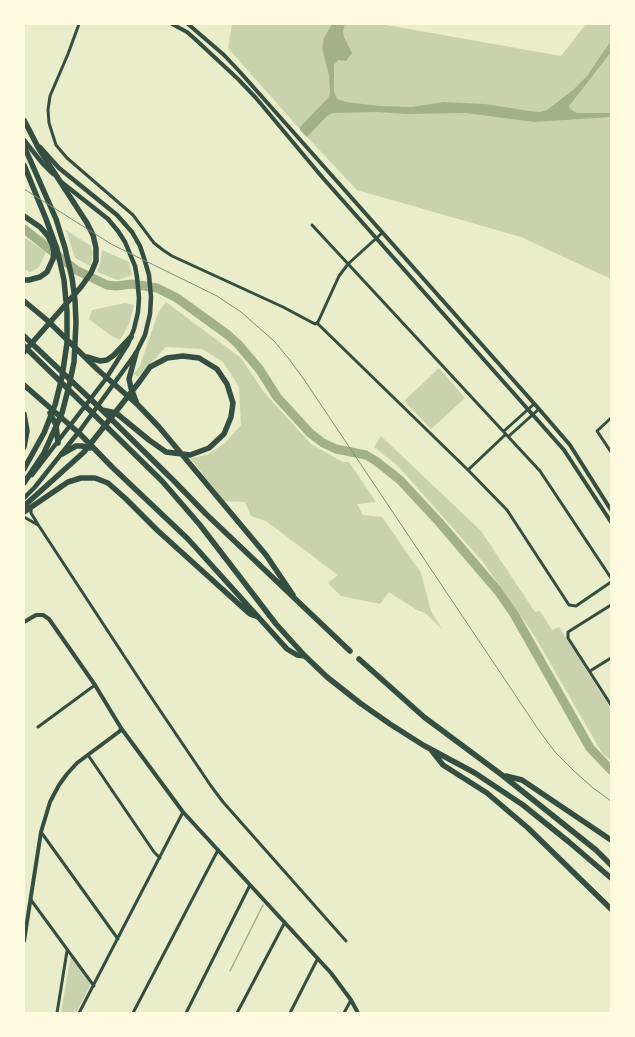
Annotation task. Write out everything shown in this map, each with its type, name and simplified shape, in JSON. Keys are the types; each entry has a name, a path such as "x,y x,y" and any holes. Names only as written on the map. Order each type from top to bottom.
{"highway":[{"path":"24,120 39,149 87,223 93,235 96,248 96,261 91,273 81,288 24,352"},
{"path":"24,147 56,219 65,248 72,278 76,323 74,362 62,413 44,453 24,484"},
{"path":"24,166 57,249 64,280 67,312 67,343 62,377 55,405 44,433 24,469"},
{"path":"24,216 40,227 48,236 54,252 47,272 40,278 24,280"},
{"path":"24,301 48,321 113,386 138,405 159,427 266,555 300,604"},
{"path":"24,336 102,410 206,514 350,651"},
{"path":"83,356 100,361 106,360 114,355 131,337"},
{"path":"24,346 162,481 200,525 273,620 305,656 328,677 360,703 390,724 475,773 523,805 570,842 611,878"},
{"path":"136,353 130,379 131,388 138,405"},
{"path":"24,506 84,452 140,381 150,367 167,358 183,356 199,358 217,369 227,384 233,403 231,418 224,434 209,448 190,454 166,452 149,440 116,412 102,410"},
{"path":"24,384 80,431 96,451 188,539 287,649 296,655 305,656"},
{"path":"45,403 56,425 58,443"},
{"path":"24,414 27,431 24,447"},
{"path":"62,454 76,446 88,447 96,451"},
{"path":"24,512 68,482 81,478 95,478 108,483 125,497 157,530 250,614 260,618"},
{"path":"359,659 424,717 502,775 596,850 611,865"},
{"path":"431,749 442,765 486,793 528,828 611,909"},
{"path":"502,775 522,780 611,840"}],"main road":[{"path":"24,120 38,144 59,168 117,215 132,232 140,246 149,274 151,297 150,314 145,334 136,353 80,431 35,487 24,498"},
{"path":"24,140 58,178 108,219 118,231 125,242 134,266 137,277 139,298 138,312 131,337 124,351 106,379 58,443 24,484"}],"street":[{"path":"79,24 50,96 48,110 49,123 56,145 67,158 133,215 154,243 163,250 172,256 283,307 313,323 318,322"},
{"path":"172,24 187,32 238,79 376,238 564,450 611,522"},
{"path":"188,24 230,61 539,409 570,445 611,510"},
{"path":"24,147 30,148 38,144"},
{"path":"312,225 540,471 611,578"},
{"path":"318,322 339,276 348,264 382,233"},
{"path":"318,322 507,510 569,605 576,606 611,582"},
{"path":"468,470 506,434 534,404"},
{"path":"506,434 539,409"},
{"path":"611,418 597,430 611,452"},
{"path":"35,487 31,498 31,513 150,697 223,802 346,941"},
{"path":"24,517 39,526"},
{"path":"611,605 568,632 568,638 611,704"},
{"path":"24,622 36,615 43,615 49,619 95,685 121,728 183,812 334,976 351,1000 358,1013"},
{"path":"590,671 611,658"},
{"path":"38,727 95,685"},
{"path":"24,941 41,832 50,802 67,774 88,755 120,731 121,728"},
{"path":"88,755 154,852 160,858"},
{"path":"80,1013 183,812"},
{"path":"41,832 118,940"},
{"path":"133,1013 218,850"},
{"path":"186,1013 250,885"},
{"path":"31,900 66,951 94,986"},
{"path":"237,1013 285,922"},
{"path":"57,1013 66,951"},
{"path":"290,1013 318,958"},
{"path":"344,1013 351,1000"}],"shaded area":[{"path":"232,24 381,24 561,56 586,24 611,24 611,279 521,237 357,190 305,135 228,48"},
{"path":"332,24 345,24 343,31 344,37 352,53 346,61 338,60 334,65 334,91 337,99 346,102 380,106 412,107 443,102 485,104 540,112 547,110 573,90 587,76 611,41 611,52 569,106 570,109 577,113 611,113 611,117 534,122 466,113 334,113 326,117 307,137 300,130 300,127 328,98 330,94 329,75 322,48 324,38"},
{"path":"66,230 91,246 93,254 90,266 75,258"},
{"path":"24,237 46,252 39,267 30,272 24,269"},
{"path":"102,250 129,262 132,275 118,280 97,272"},
{"path":"166,302 241,358 263,391 311,444 343,462 349,462 376,502 357,504 363,515 382,517 421,573 431,611 442,629 425,613 417,610 389,592 380,604 341,596 328,583 338,575 266,521 251,516 245,502 224,501 190,458 207,455 225,443 241,425 239,387 223,362 202,349 166,347 138,377 134,374 140,366 158,313"},
{"path":"125,303 134,305 129,324 120,340 110,335 89,319 92,310"},
{"path":"439,368 465,398 431,429 404,401"},
{"path":"381,436 481,531 535,612 540,611 552,630 559,627 611,709 611,761 602,753 534,635 483,562 398,466 374,447"},
{"path":"71,954 91,984 76,1013 61,1013"}],"waterway":[{"path":"24,229 76,270 107,285 116,286 132,284 157,288 177,298 238,344 260,370 277,397 310,433 323,443 336,449 366,455 400,480 439,522 498,591 514,614 590,748 611,770"},
{"path":"230,971 263,905"}],"tram line":[{"path":"24,189 111,244 217,296 241,312 274,341 303,378 538,729 555,752 573,770 593,788 611,801"}]}
